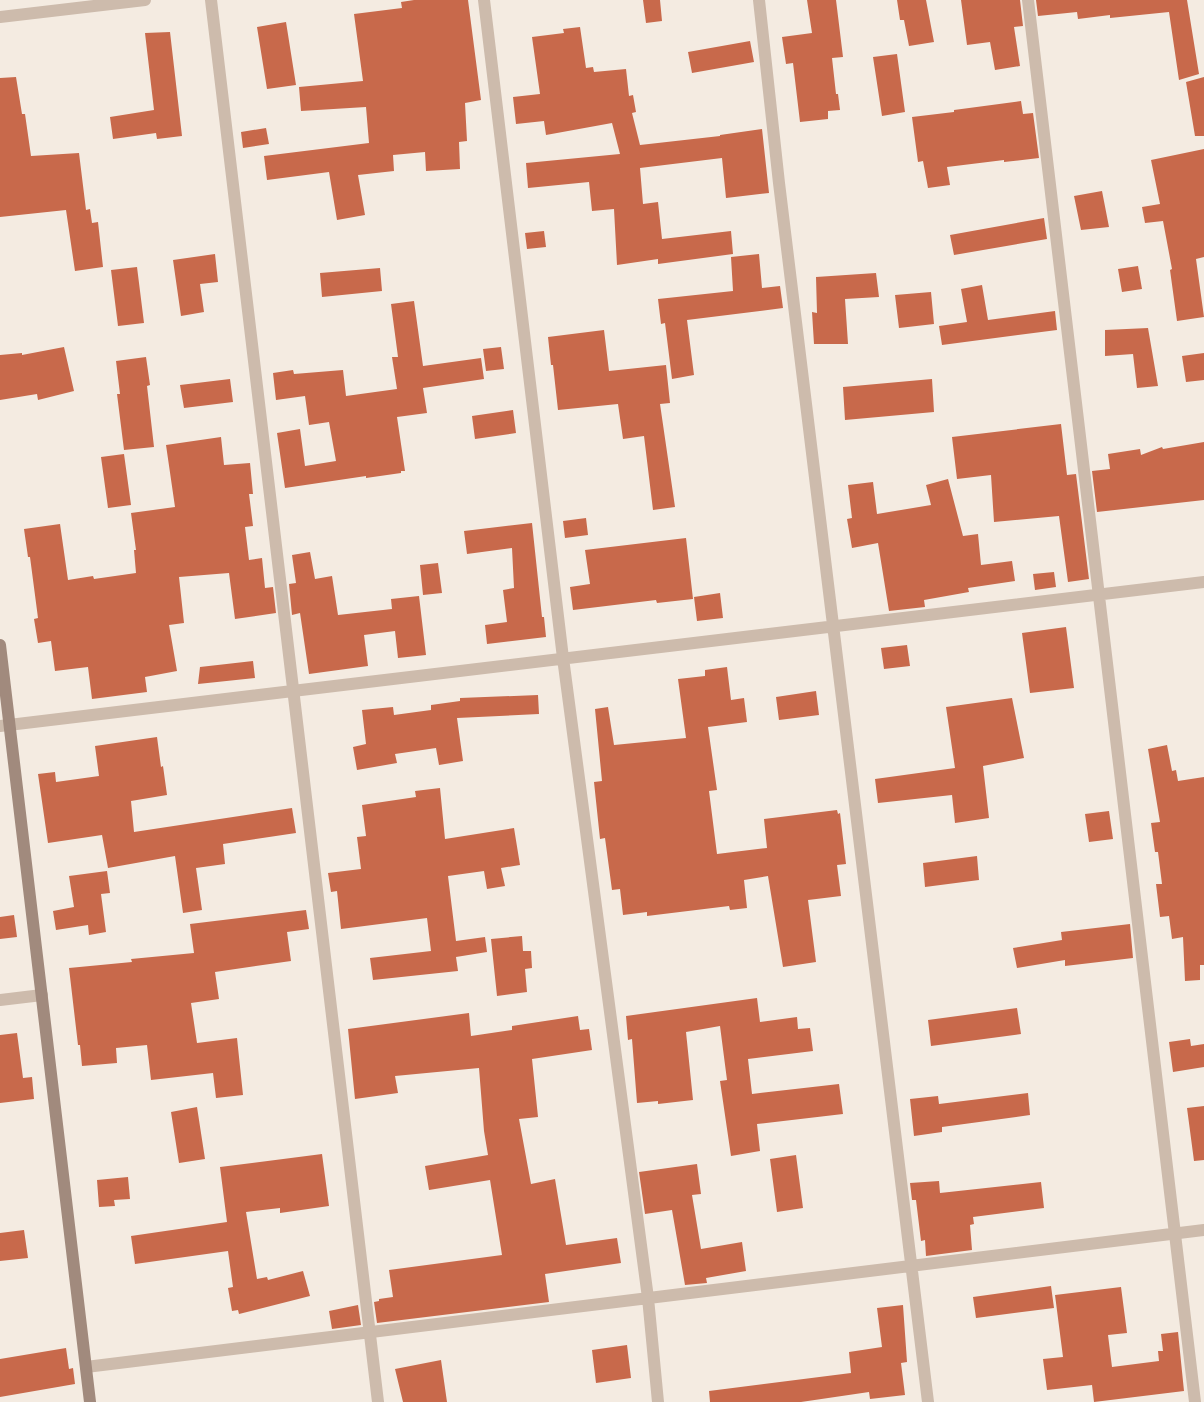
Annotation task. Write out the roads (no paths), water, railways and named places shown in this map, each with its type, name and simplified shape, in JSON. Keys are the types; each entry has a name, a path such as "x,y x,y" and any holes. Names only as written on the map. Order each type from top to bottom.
{"street":[{"path":"0,17 144,0"},
{"path":"211,0 378,1402"},
{"path":"484,0 563,658 648,1298 658,1402"},
{"path":"759,0 779,183 928,1402"},
{"path":"1028,0 1195,1402"},
{"path":"5,725 1204,582"},
{"path":"0,645 5,725 42,995 90,1402"},
{"path":"0,1000 42,995"},
{"path":"86,1367 1204,1230"}]}
